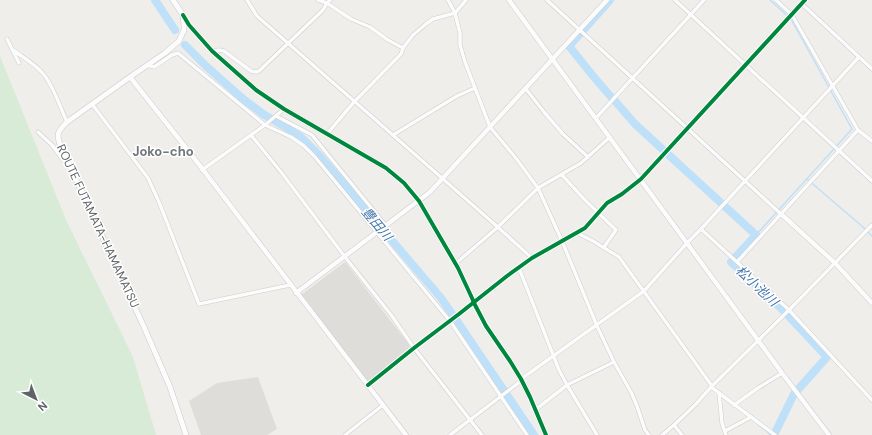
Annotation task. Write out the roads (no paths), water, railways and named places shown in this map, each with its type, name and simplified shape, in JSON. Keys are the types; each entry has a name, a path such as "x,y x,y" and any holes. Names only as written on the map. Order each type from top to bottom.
{"main road":[{"path":"173,0 182,15"},
{"name":"ROUTE FUTAMATA-HAMAMATSU","path":"182,15 184,30 179,41 165,53 67,122 59,129 57,138 144,327 170,387 186,435"}],"street":[{"path":"247,0 257,16 532,258"},
{"path":"318,0 328,1 351,19 370,27 388,40 403,48"},
{"path":"448,0 455,13 460,33 460,45 465,62 490,127 538,188 562,241 597,326 614,362 631,392 645,430 649,435"},
{"path":"327,134 354,102 401,54 403,48 413,35 433,19 455,13 466,0"},
{"path":"509,0 829,435"},
{"path":"547,0 835,263 872,303"},
{"path":"296,293 430,192 607,0"},
{"path":"675,0 872,181"},
{"path":"596,118 704,0"},
{"path":"776,0 792,15 858,130 872,141"},
{"path":"368,385 532,258 585,228 606,203 622,194 641,179 805,0"},
{"path":"212,51 224,51 251,71 256,72 323,10 328,1"},
{"path":"802,4 872,69"},
{"path":"182,15 212,51 256,90 284,109 386,168 404,183 419,201 456,264 486,326 510,361 530,397 546,435"},
{"path":"7,39 19,63"},
{"path":"13,50 32,63 44,75 52,88 67,122"},
{"path":"147,65 154,67 178,53 266,124 291,137 304,146 315,157 450,321 527,435"},
{"path":"450,435 553,355 597,326 644,291 859,57"},
{"path":"130,77 406,435"},
{"path":"393,135 457,96 474,88"},
{"path":"526,89 563,134 588,157"},
{"path":"92,104 148,178 199,304 290,285"},
{"path":"202,170 266,124 284,109"},
{"path":"275,116 312,135 385,226"},
{"path":"737,262 838,150 858,130"},
{"path":"38,132 52,145 62,159 69,164"},
{"path":"251,135 286,178 344,257 392,316 414,348 482,435"},
{"path":"456,264 498,227 538,188 581,163 610,137"},
{"path":"562,175 584,200 616,230 604,247"},
{"path":"662,435 696,404 712,386 870,227"},
{"path":"702,229 788,310 872,400"},
{"path":"576,233 604,247 619,257 712,386 734,405 774,434"},
{"path":"519,268 553,355 567,385 597,435"},
{"path":"535,410 567,385 614,362"},
{"path":"734,405 782,373"},
{"path":"720,393 722,423 725,434 751,417"},
{"path":"345,435 383,404"},
{"path":"674,425 682,435"}],"waterway":[{"name":"豊田川","path":"155,0 175,30"},
{"name":"松小池川","path":"610,0 569,46 612,98"},
{"path":"756,235 852,129 791,19 770,0"},
{"name":"豊田川","path":"185,45 242,98 263,114 301,137 319,155 441,298 534,435"},
{"name":"松小池川","path":"615,101 635,124 756,235 731,262 781,308 827,357 794,394 774,435"},
{"path":"807,179 872,236"},
{"path":"759,425 771,435"}],"district":[{"name":"Joko-cho","path":"163,151"}]}
